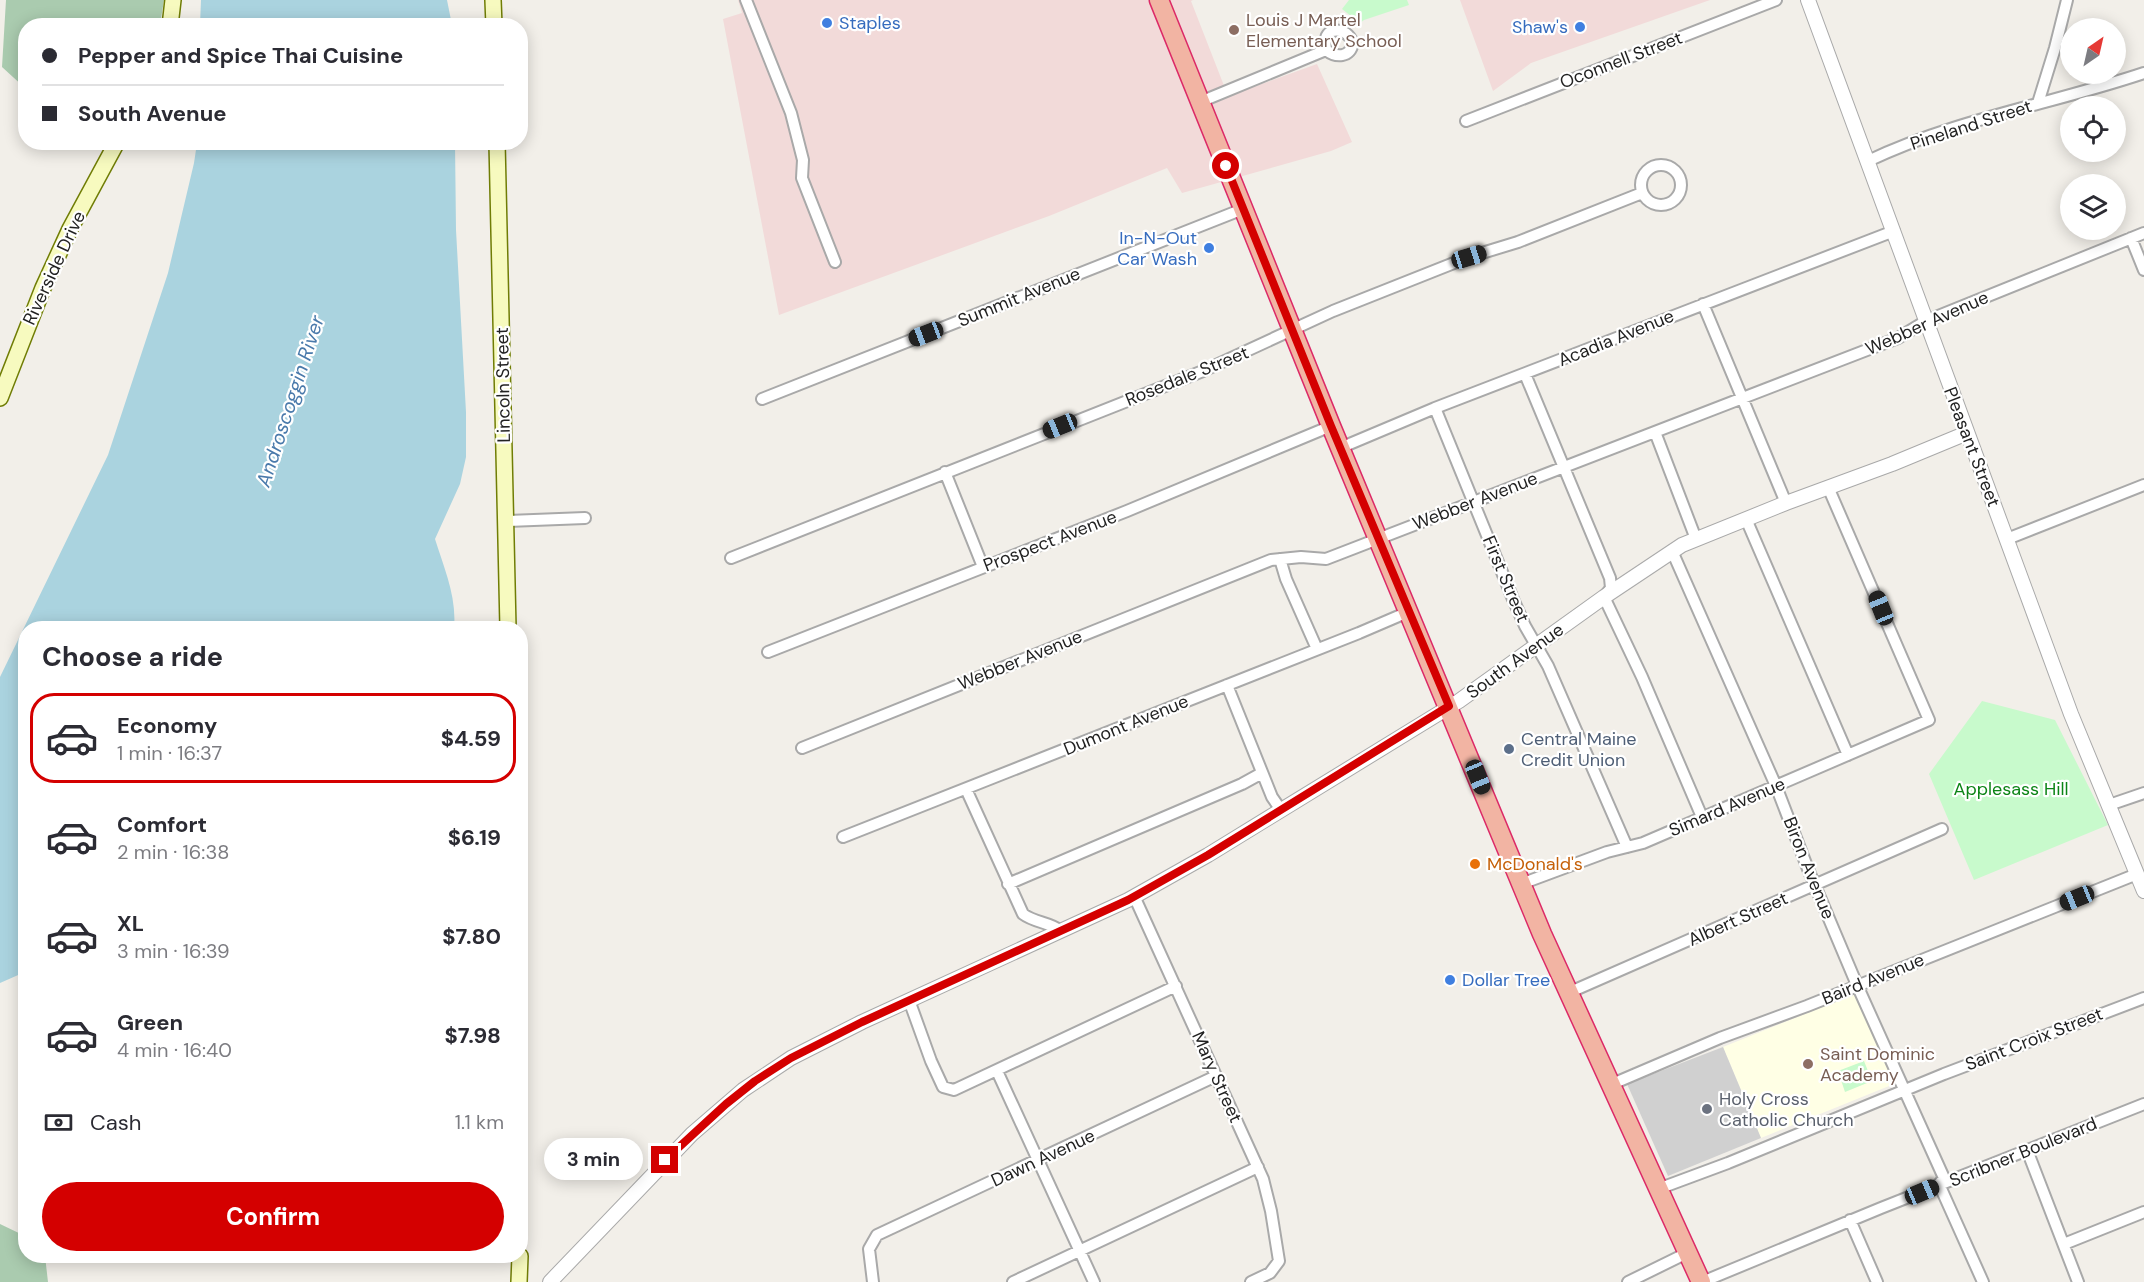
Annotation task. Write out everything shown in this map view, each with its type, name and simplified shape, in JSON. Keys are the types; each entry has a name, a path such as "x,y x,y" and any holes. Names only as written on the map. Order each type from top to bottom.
{"highway":[{"path":"1159,0 1331,426 1521,884 1568,993 1702,1282"}],"main road":[{"path":"171,18 173,0"},
{"path":"493,0 494,18"},
{"name":"Riverside Drive","path":"0,398 43,288 70,229 113,150"},
{"name":"Lincoln Street","path":"496,150 508,621"},
{"path":"519,1282 520,1263"}],"street":[{"path":"746,0 791,113 803,160 802,178 835,262"},
{"name":"Oconnell Street","path":"1466,121 1776,0"},
{"name":"Pleasant Street","path":"1808,0 2071,714 2144,891"},
{"path":"2038,103 2067,0"},
{"path":"1200,102 1326,50"},
{"name":"Pineland Street","path":"1868,161 1948,130 2144,73"},
{"name":"Rosedale Street","path":"730,558 1203,370 1334,311 1469,257 1518,242 1642,193"},
{"name":"Summit Avenue","path":"762,399 1243,209"},
{"name":"Acadia Avenue","path":"1340,447 1435,408 1894,231"},
{"name":"Webber Avenue","path":"802,748 1271,560 1301,557 1326,559 1473,503 1898,338 1926,321 2144,233"},
{"path":"2130,238 2144,270"},
{"path":"1703,304 1786,503"},
{"path":"1525,374 1610,578 1611,588 1604,597 1642,677 1702,817"},
{"name":"First Street","path":"1435,408 1525,626 1548,666 1627,846"},
{"name":"Prospect Avenue","path":"768,652 1127,511 1331,426"},
{"path":"1655,432 1696,538"},
{"name":"South Avenue","path":"550,1282 665,1160 742,1090 812,1047 1134,896 1281,810 1449,706 1604,597 1672,551 1696,538 1892,464 1967,433"},
{"path":"945,472 983,567"},
{"path":"2007,539 2144,485"},
{"name":"Simard Avenue","path":"1521,884 1627,846 1642,843 1929,720 1828,487"},
{"path":"506,521 585,518"},
{"path":"1746,519 1848,755"},
{"name":"Biron Avenue","path":"1672,551 1776,786 1857,985 1944,1178 1939,1184"},
{"path":"1280,559 1286,579 1317,649"},
{"name":"Dumont Avenue","path":"843,837 1408,612"},
{"path":"1227,685 1262,773 1281,810"},
{"path":"1008,884 1242,784 1262,773"},
{"path":"966,789 1023,914 1031,919 1054,925 1061,931"},
{"path":"2109,805 2144,793"},
{"name":"Albert Street","path":"1568,993 1942,829"},
{"name":"Baird Avenue","path":"1610,1085 1720,1038 2137,874"},
{"name":"Mary Street","path":"1134,896 1258,1167 1271,1211 1279,1250 1278,1264 1270,1273 1251,1282"},
{"path":"909,1000 936,1073 946,1089 954,1090 1176,986"},
{"name":"Saint Croix Street","path":"1658,1189 1728,1163 1904,1090 2144,998"},
{"path":"997,1071 1094,1282"},
{"name":"Dawn Avenue","path":"873,1282 869,1257 872,1242 878,1235 1216,1076"},
{"name":"Scribner Boulevard","path":"1702,1282 1939,1184 2144,1104"},
{"path":"2027,1150 2078,1282"},
{"path":"1013,1282 1258,1167"},
{"path":"1939,1184 1983,1282"},
{"path":"2064,1244 2144,1212"},
{"path":"1850,1220 1878,1282"},
{"path":"1628,1282 1687,1252"}],"shaded area":[{"path":"6,0 164,0 161,18 18,18 18,82 2,67"},
{"path":"738,0 1193,0 1191,1 1228,96 1317,64 1352,142 1331,151 1182,193 1167,168 1049,216 779,315 723,19 742,13"},
{"path":"1460,0 1710,0 1531,63 1493,91"},
{"name":"Saint Dominic Academy","path":"1857,993 1894,1084 1761,1138 1723,1047"},
{"path":"1723,1047 1761,1138 1668,1176 1627,1084"},
{"path":"0,1224 18,1233 18,1263 46,1263 48,1282 0,1282"}],"green space":[{"path":"1349,0 1407,0 1409,5 1360,23 1342,9"},
{"name":"Applesass Hill","path":"1982,701 2055,720 2108,825 1974,880 1929,774"},
{"path":"1864,1061 1872,1081 1845,1092 1838,1071"}],"water":[{"path":"201,0 447,0 451,18 200,18"},
{"name":"Androscoggin River","path":"196,150 455,150 456,230 466,412 466,457 460,484 435,539 452,594 454,621 27,621 108,455 168,273"},
{"path":"18,640 18,975 0,983 0,677"}],"place":[{"name":"Staples","path":"827,23"},
{"name":"Shaw's","path":"1580,27"},
{"name":"Louis J Martel Elementary School","path":"1234,30"},
{"name":"In-N-Out Car Wash","path":"1209,248"},
{"name":"Central Maine Credit Union","path":"1509,749"},
{"name":"McDonald's","path":"1475,864"},
{"name":"Dollar Tree","path":"1450,980"},
{"name":"Saint Dominic Academy","path":"1808,1064"},
{"name":"Holy Cross Catholic Church","path":"1707,1109"}],"route":[{"path":"665,1160 726,1104 755,1081 791,1058 862,1022 1128,900 1208,855 1449,706 1331,426 1226,166"}]}
